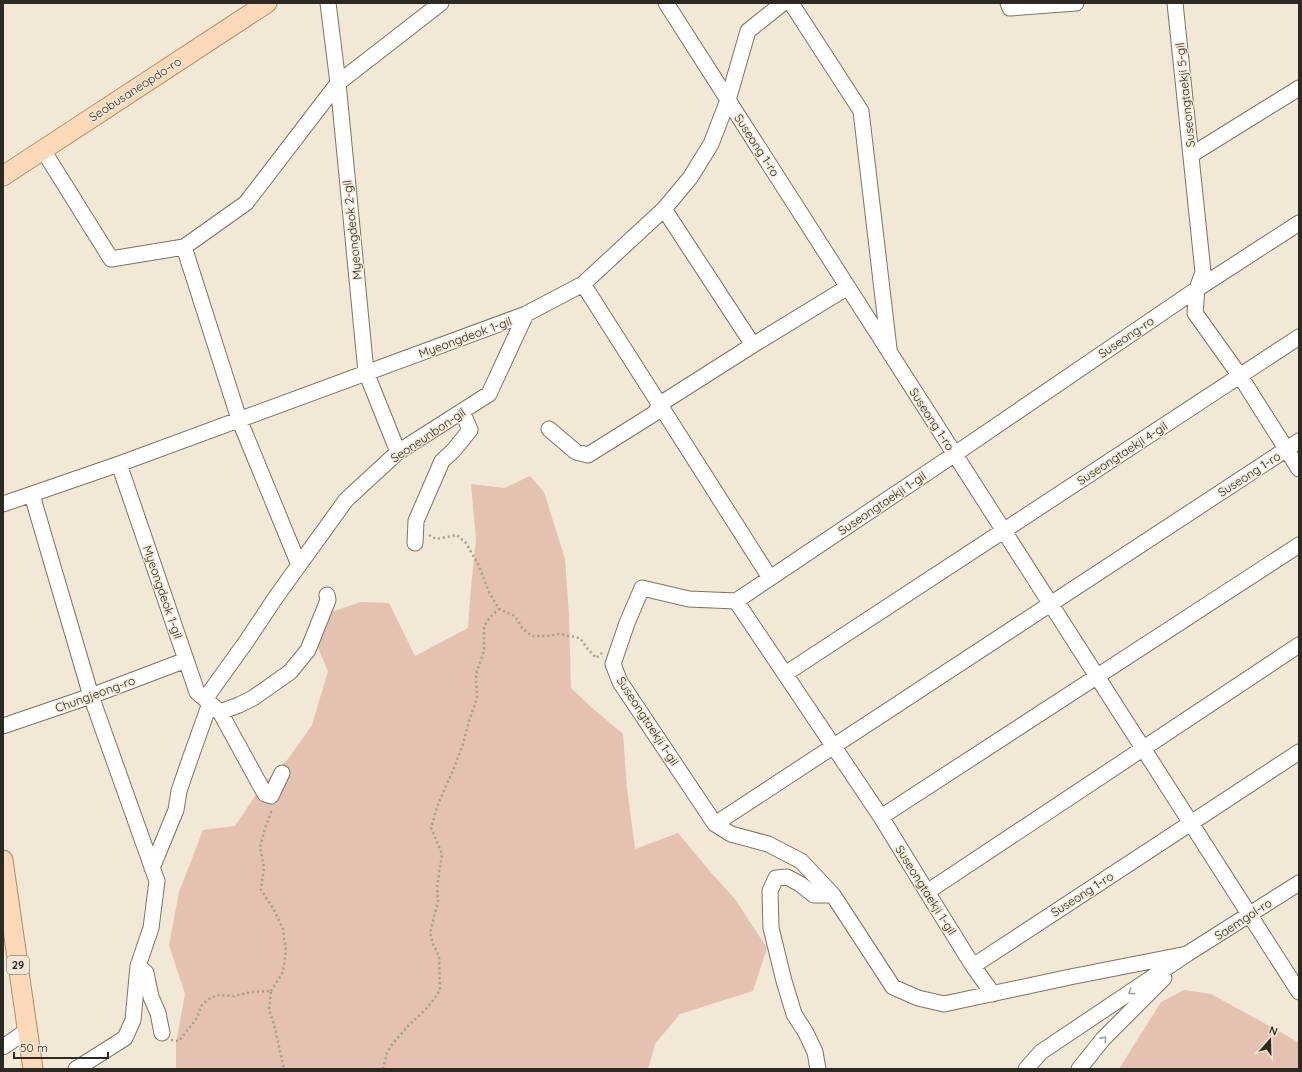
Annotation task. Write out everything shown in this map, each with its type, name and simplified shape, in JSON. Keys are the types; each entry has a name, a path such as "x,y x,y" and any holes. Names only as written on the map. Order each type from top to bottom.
{"main road":[{"name":"Seobusaneopdo-ro","path":"3,176 267,3"},
{"name":"29","path":"3,860 8,927 28,1030 33,1069"}],"street":[{"name":"Myeongdeok 2-gil","path":"328,3 338,83 366,372 398,452"},
{"path":"43,150 111,259 184,247 246,203 338,83 441,3"},
{"name":"Suseong 1-ro","path":"666,3 1299,992"},
{"name":"Myeongdeok 1-gil","path":"3,504 119,464 526,314 584,284 664,209 690,178 711,144 728,100 748,31 783,3"},
{"path":"791,3 861,111 890,353"},
{"path":"1008,3 1010,8 1076,3"},
{"name":"Suseongtaekji 5-gil","path":"1175,3 1191,156 1299,88"},
{"path":"1191,156 1203,272 1197,289 1195,313 1240,376 1299,469"},
{"path":"664,209 753,345"},
{"name":"Suseong-ro","path":"955,454 1197,289 1299,223"},
{"path":"184,247 239,419 299,566"},
{"path":"584,284 770,578"},
{"path":"549,429 576,452 588,455 655,413 660,404 848,287"},
{"name":"Seoneunbon-gil","path":"152,868 176,810 179,791 212,705 246,642 346,500 398,452 489,394 526,314"},
{"name":"Suseongtaekji 4-gil","path":"1004,531 1299,337"},
{"path":"415,543 416,521 442,461 470,430 462,411"},
{"path":"1286,450 1299,441"},
{"name":"Suseong 1-ro","path":"834,747 1286,450"},
{"name":"Suseongtaekji 1-gil","path":"955,454 736,601 689,599 642,588 626,623 613,664 620,682 715,824 731,834 768,844 801,861 833,894 894,987 918,998 944,1004 1187,954"},
{"name":"Myeongdeok 1-gil","path":"119,464 197,692 212,705"},
{"path":"32,494 91,696 157,881 151,928 138,966 133,1020 125,1038 76,1069"},
{"path":"786,674 1004,531"},
{"path":"881,817 1299,545"},
{"path":"282,774 271,796 265,794 212,705 253,698 290,672 308,650 328,600 326,595"},
{"name":"Suseongtaekji 1-gil","path":"736,601 881,817 926,892 973,966 993,994"},
{"path":"926,892 1299,645"},
{"name":"Chungjeong-ro","path":"3,726 91,696 186,660"},
{"path":"715,824 834,747"},
{"name":"Suseong 1-ro","path":"973,966 1190,822 1299,752"},
{"path":"818,1069 814,1052 806,1033 794,1014 777,956 771,928 770,891 776,878 787,877 800,884 814,895 833,894"},
{"name":"Saemgol-ro","path":"1187,954 1299,883"},
{"path":"1026,1069 1042,1052 1187,954"},
{"path":"1078,1069 1104,1039 1187,954"},
{"path":"138,966 146,973 151,997 158,1013 162,1033"},
{"path":"3,1047 28,1030"}],"path":[{"path":"416,526 436,539 457,535 466,543 479,566 489,592 499,609 515,616 522,628 532,636 559,634 580,638 586,648 596,658 605,651"},
{"path":"383,1069 387,1053 393,1043 426,1009 440,990 439,956 433,944 430,932 438,901 437,888 442,854 432,828 438,804 463,744 477,698 476,674 484,651 484,626 490,617 499,609"},
{"path":"271,796 271,812 260,847 264,867 261,890 273,908 283,929 286,951 283,972 270,991 269,1010 274,1024 284,1069"},
{"path":"162,1033 165,1040 180,1041 197,1018 201,1006 209,998 216,995 234,996 251,992 270,991"}],"shaded area":[{"path":"530,476 544,492 565,559 569,616 571,688 623,734 627,788 635,849 678,833 735,899 767,948 753,991 680,1014 655,1044 648,1069 176,1069 176,1043 185,994 169,945 179,892 203,830 235,826 263,784 288,759 312,725 328,671 315,641 328,613 361,602 389,603 415,656 468,628 476,539 471,484 505,488"},
{"path":"1184,990 1211,994 1299,1043 1299,1069 1119,1069 1161,1002"}]}
